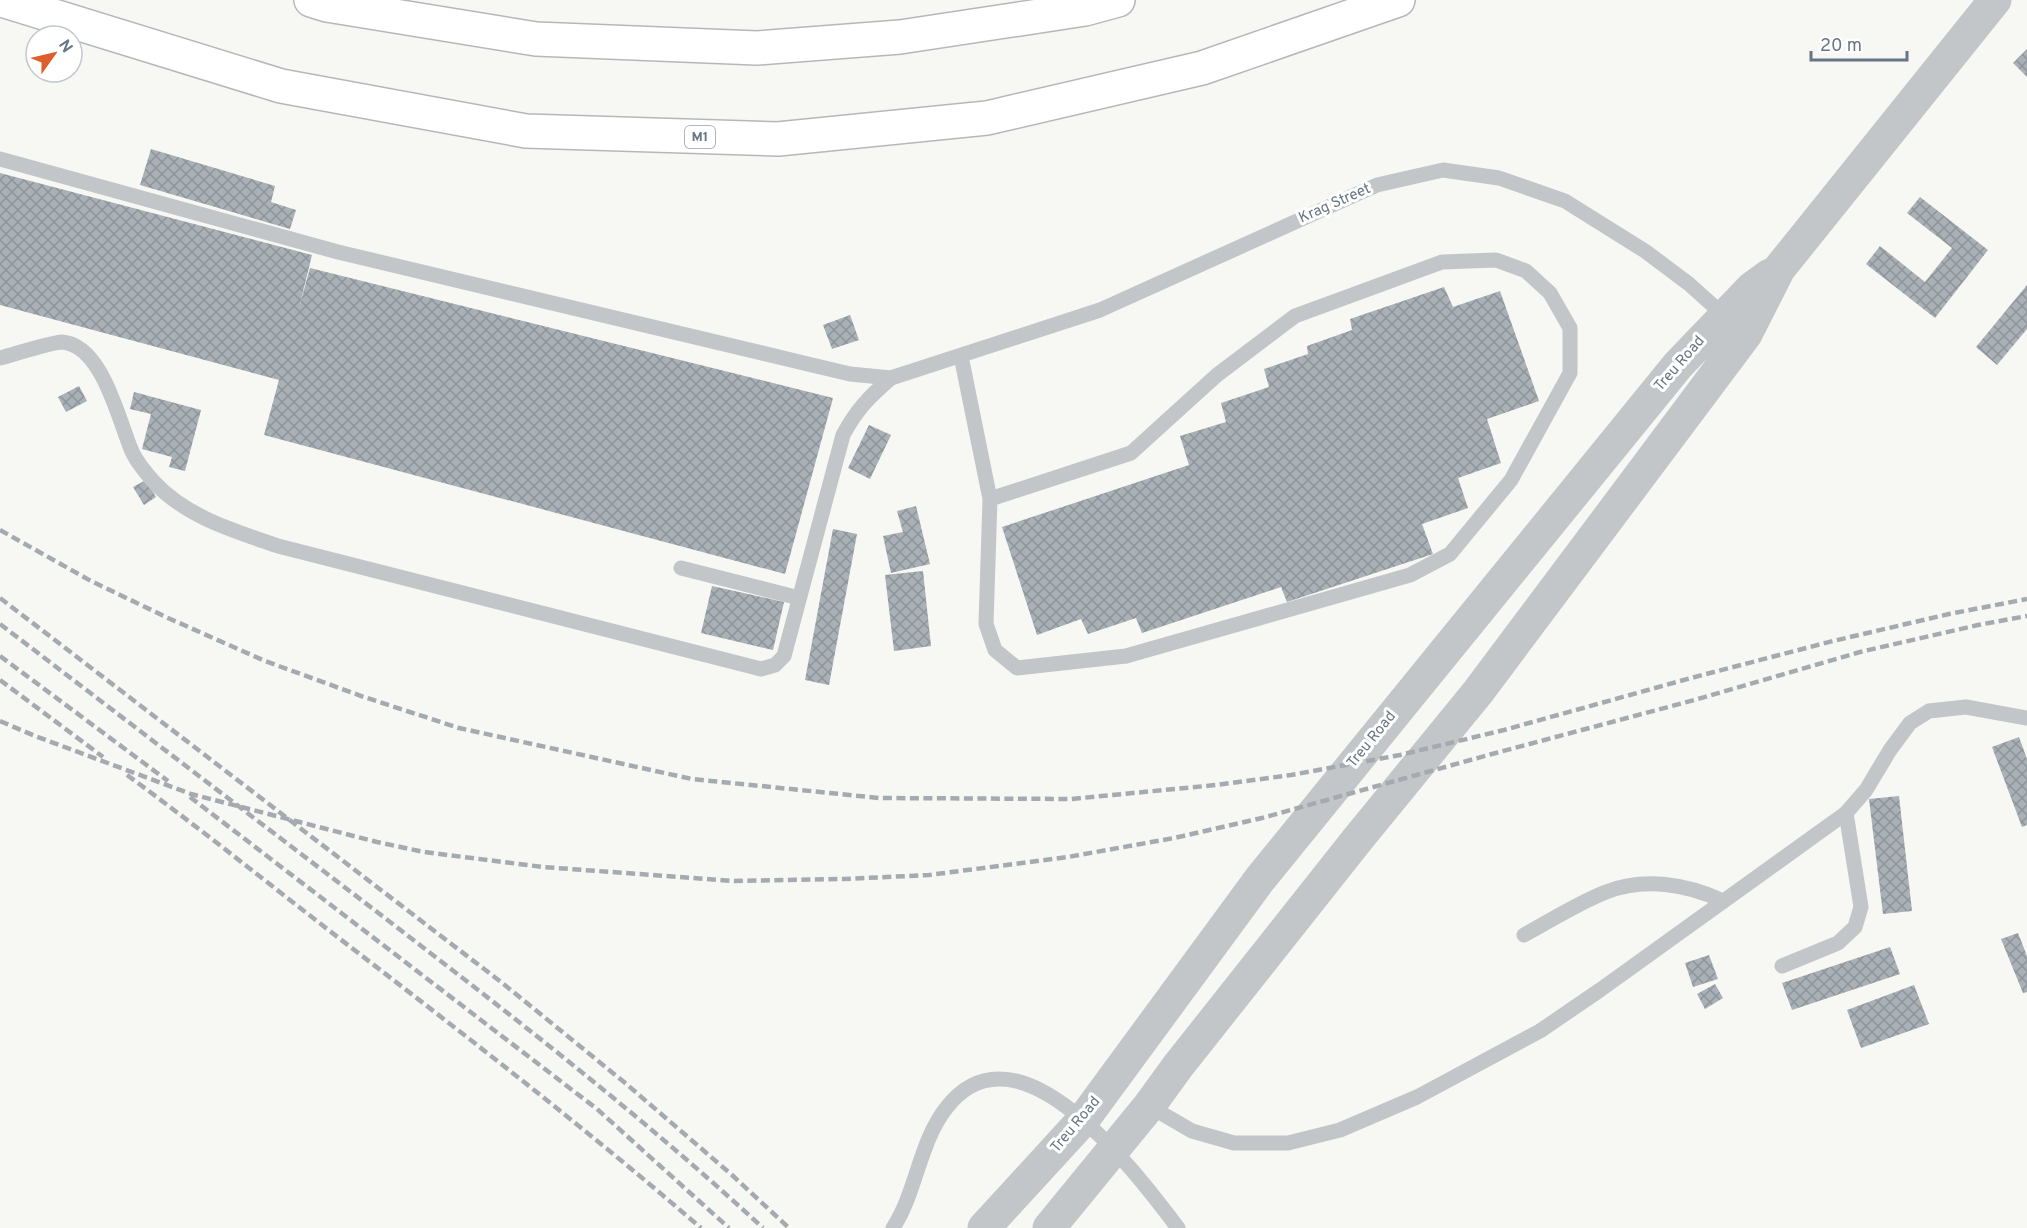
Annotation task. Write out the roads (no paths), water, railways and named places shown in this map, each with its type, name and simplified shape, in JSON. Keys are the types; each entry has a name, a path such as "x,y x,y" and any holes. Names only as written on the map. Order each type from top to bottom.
{"highway":[{"name":"M1","path":"2,0 281,86 514,129 778,140 987,118 1202,68 1398,0"},
{"path":"310,0 327,5 537,39 756,48 900,37 1085,9 1118,0"}],"street":[{"name":"Treu Road","path":"1049,1228 1149,1106 1342,859 1478,692 1735,325 1752,288 1779,269 1995,0"},
{"name":"Treu Road","path":"984,1228 1083,1120 1267,870 1678,365 1735,325"}],"lane":[{"path":"0,159 349,254 850,374 891,378"},
{"name":"Krag Street","path":"891,378 1100,310 1377,185 1443,171 1499,178 1565,201 1645,250 1689,284 1735,325"},
{"path":"961,356 990,499 986,624 995,651 1017,668 1126,656 1410,575 1450,554 1511,480 1570,373 1570,328 1550,292 1526,271 1496,260 1442,262 1295,316 1217,375 1131,453 990,499"},
{"path":"0,358 61,342 76,347 88,356 100,372 132,452 154,483 186,509 236,531 278,546 762,669 775,665 784,656 843,435 855,412 891,378"},
{"path":"681,568 800,598"},
{"path":"1149,1106 1192,1131 1234,1143 1288,1143 1340,1130 1417,1096 1540,1030 1600,990 1846,813 1866,790 1890,750 1910,723 1929,711 1966,707 2027,718"},
{"path":"1782,966 1838,943 1855,927 1861,907 1846,813"},
{"path":"1524,935 1606,892 1636,884 1689,888 1723,901"},
{"path":"893,1228 912,1188 936,1126 946,1108 957,1096 983,1081 1011,1079 1026,1083 1050,1095 1083,1120 1113,1149 1178,1228"}],"railway":[{"path":"0,530 91,581 265,661 459,728 692,779 879,798 1071,799 1216,785 1291,775 1400,755 1504,730 1833,641 1949,614 2027,599"},
{"path":"0,598 501,982 624,1082 732,1175 789,1228"},
{"path":"0,721 191,794 424,852 543,867 734,881 929,875 1068,857 1174,838 1262,818 1698,699 1860,652 2027,616"},
{"path":"0,624 527,1028 671,1146 763,1228"},
{"path":"0,656 168,781"},
{"path":"0,680 103,757"},
{"path":"127,775 488,1054 617,1157 701,1228"},
{"path":"190,797 597,1109 729,1228"}]}
